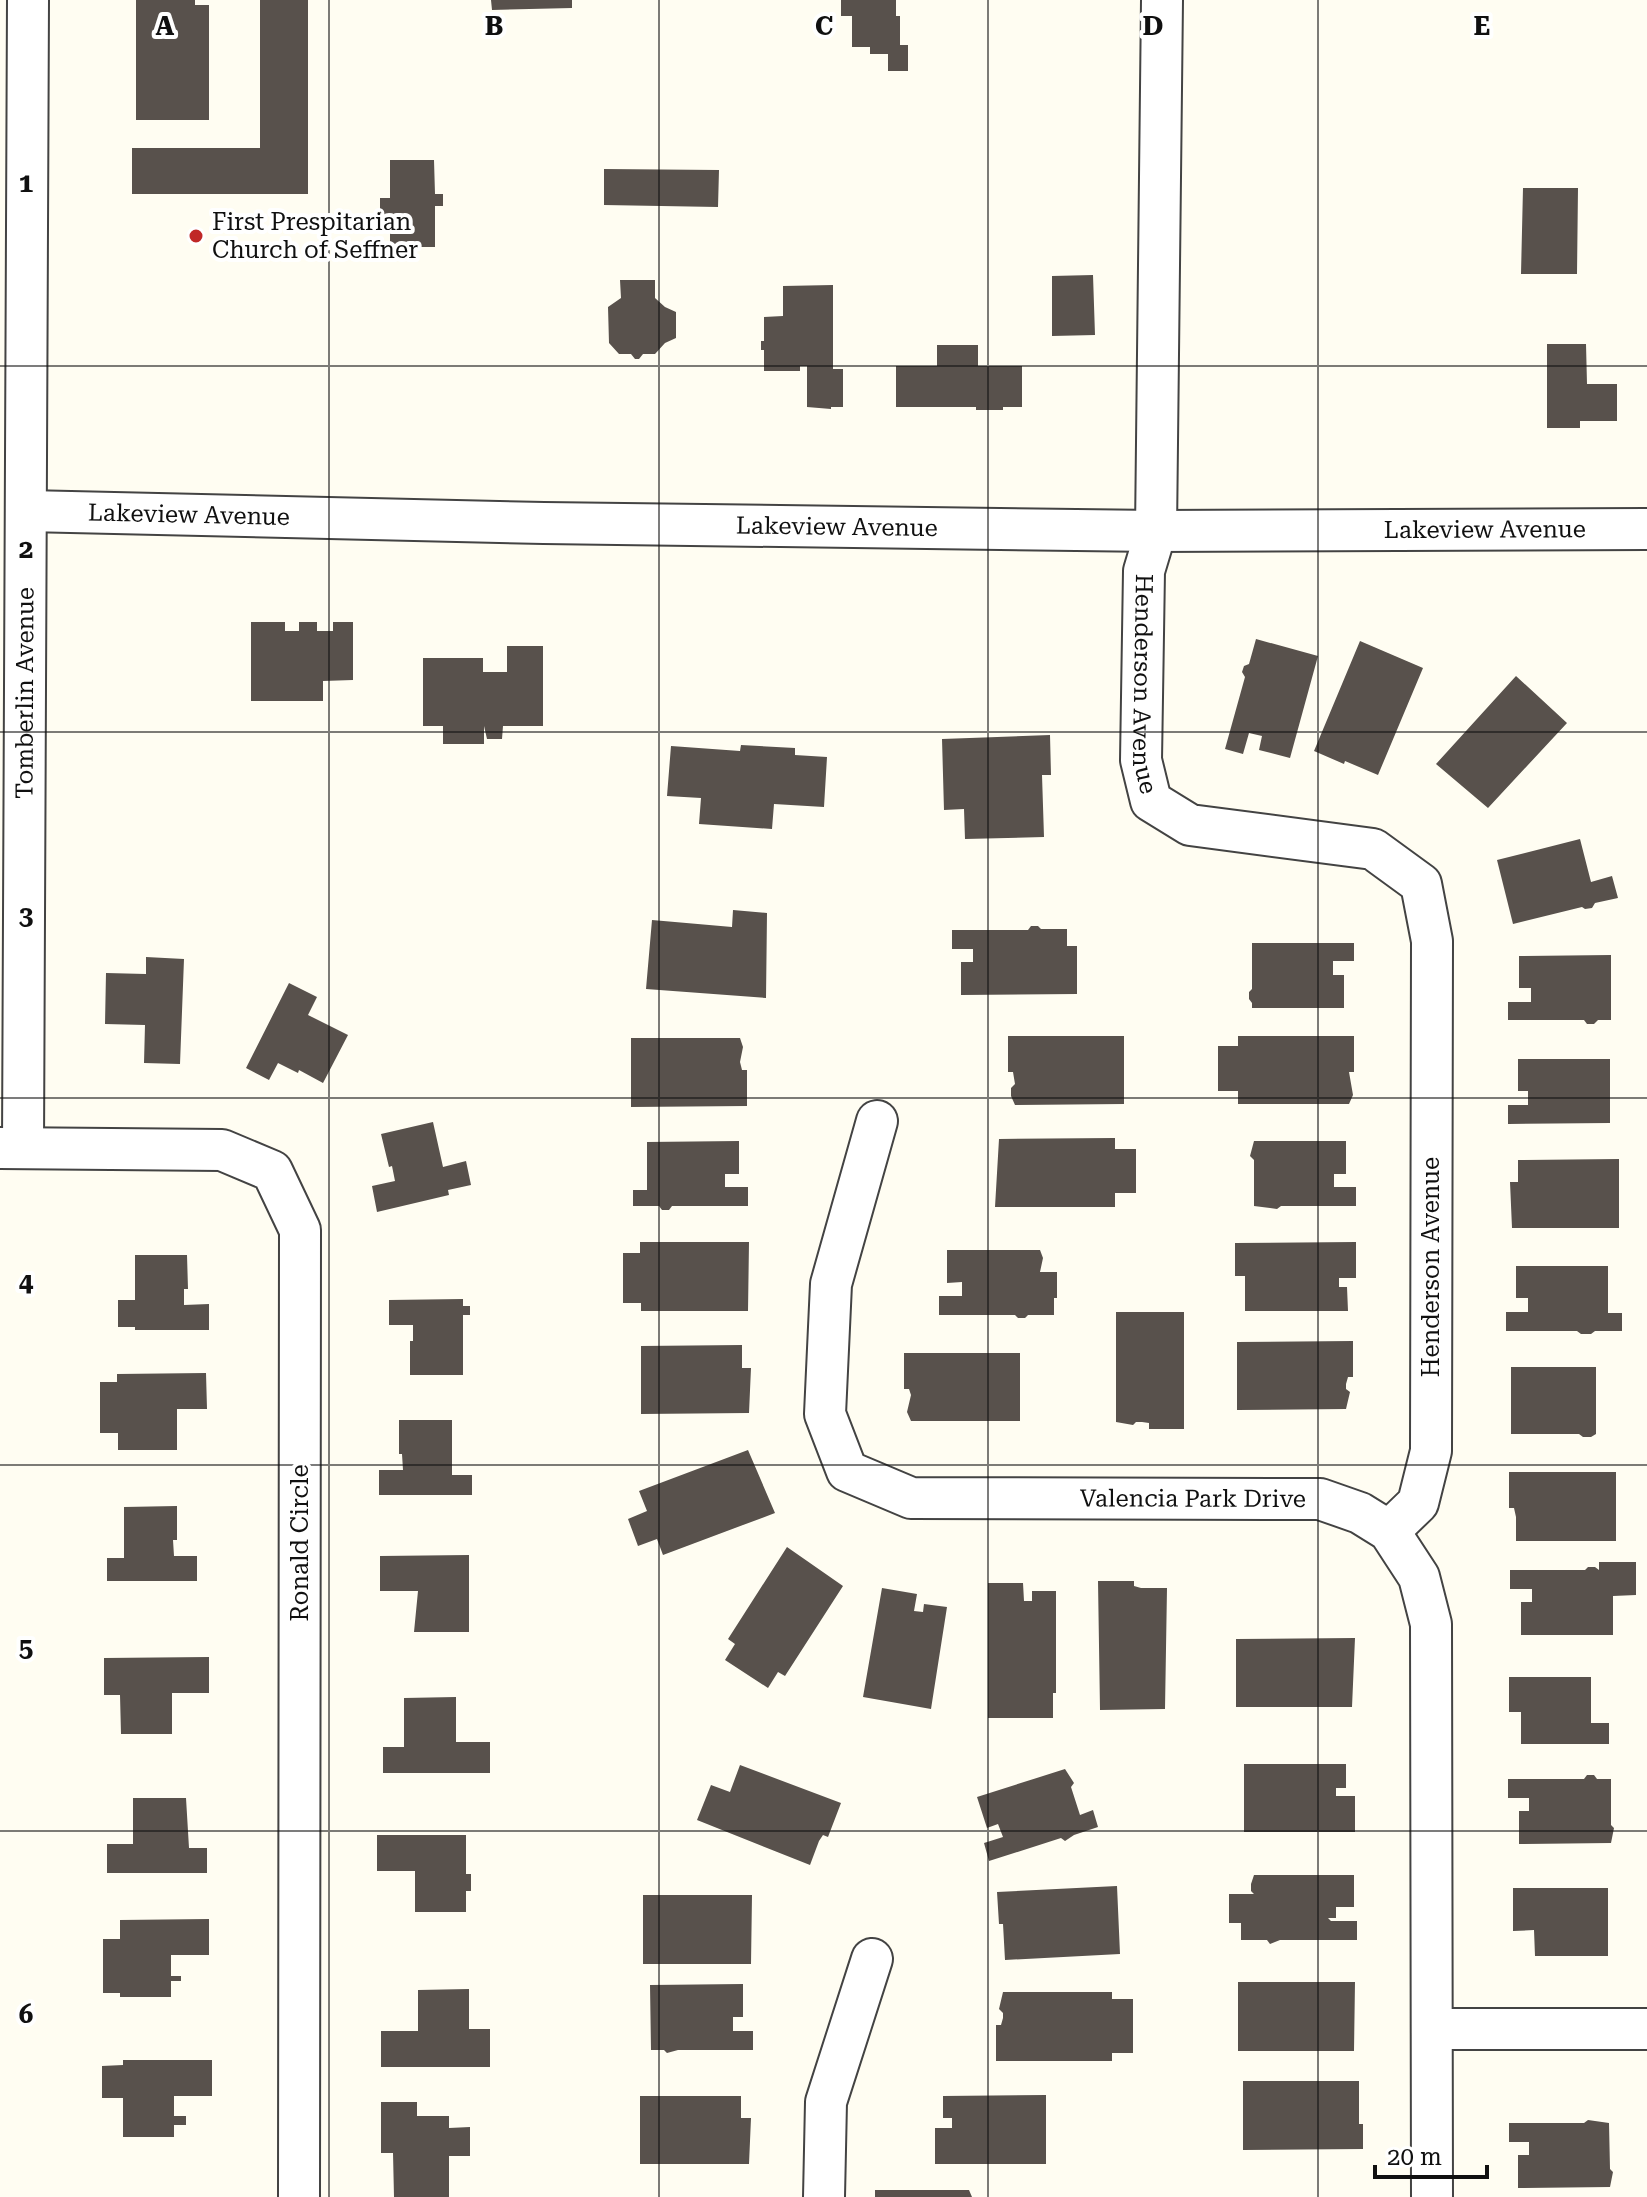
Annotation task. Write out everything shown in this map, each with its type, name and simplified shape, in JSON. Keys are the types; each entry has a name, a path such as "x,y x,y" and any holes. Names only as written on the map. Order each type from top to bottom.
{"street":[{"name":"Tomberlin Avenue","path":"12,1147 27,511 28,0"},
{"name":"Henderson Avenue","path":"1162,0 1156,531 1144,571 1141,760 1151,801 1190,825 1373,849 1421,884 1432,941 1431,1451 1418,1503 1389,1531"},
{"name":"Lakeview Avenue","path":"27,511 544,523 1156,531 1647,529"},
{"name":"Valencia Park Drive","path":"877,1121 831,1284 825,1414 847,1471 911,1498 1320,1499 1360,1513 1389,1531 1419,1577 1431,1624 1432,2197"},
{"name":"Ronald Circle","path":"12,1147 222,1150 272,1171 300,1230 299,2197"},
{"path":"824,2197 826,2102 872,1959"},
{"path":"1432,2029 1647,2029"}],"building":[{"path":"136,0 195,0 195,5 209,5 209,120 136,120"},
{"path":"260,0 308,0 308,194 132,194 132,148 260,148"},
{"path":"491,0 572,0 572,8 492,10"},
{"path":"841,0 896,0 896,16 900,16 900,45 908,45 908,71 888,71 888,54 870,54 870,47 852,47 852,16 841,16"},
{"path":"390,160 434,160 435,194 443,194 443,206 435,206 435,247 390,247 390,218 380,218 380,198 390,198"},
{"path":"604,169 719,170 718,207 604,205"},
{"path":"1523,188 1578,188 1577,274 1521,274"},
{"path":"1093,275 1095,335 1052,336 1052,276"},
{"path":"620,280 655,280 655,298 676,312 676,338 665,343 655,354 643,354 635,359 631,354 619,354 609,343 608,307 621,298"},
{"path":"833,285 833,369 843,369 843,407 807,407 807,366 800,366 800,371 764,371 761,341 764,341 764,317 783,316 783,286"},
{"path":"1547,344 1586,344 1587,384 1617,384 1617,421 1580,421 1580,428 1547,428"},
{"path":"937,345 978,345 978,366 1022,366 1022,407 976,410 976,407 896,407 896,366 937,366"},
{"path":"251,622 285,622 285,631 299,631 299,622 317,622 317,631 333,631 333,622 353,622 353,680 323,681 323,701 251,701"},
{"path":"1256,639 1318,656 1290,758 1259,750 1262,736 1249,733 1243,754 1225,749 1245,677 1242,672 1244,666 1249,664"},
{"path":"1360,641 1423,668 1378,775 1314,751"},
{"path":"507,646 543,646 543,726 503,726 502,739 487,739 484,726 484,744 443,744 443,726 423,726 423,658 483,658 483,672 507,672"},
{"path":"1516,676 1567,723 1488,808 1436,764"},
{"path":"1050,735 1051,775 1042,775 1044,837 965,839 964,809 944,810 942,739"},
{"path":"741,745 795,748 795,755 827,757 824,807 774,804 772,829 699,824 701,798 667,796 671,746 740,751"},
{"path":"1580,839 1591,882 1612,876 1618,898 1595,903 1592,908 1582,907 1513,924 1497,860"},
{"path":"733,910 767,913 766,998 646,989 652,920 732,927"},
{"path":"1031,926 1067,929 1067,946 1077,946 1077,994 961,995 961,962 973,962 973,949 952,949 952,930 1028,930"},
{"path":"1252,943 1354,943 1354,961 1333,961 1333,975 1344,975 1344,1008 1252,1008 1249,992 1252,989"},
{"path":"1611,955 1611,1020 1587,1024 1584,1020 1508,1020 1508,1002 1531,1002 1531,988 1519,988 1519,956"},
{"path":"146,957 184,959 180,1064 144,1063 145,1025 105,1024 106,973 146,974"},
{"path":"289,983 317,997 308,1015 348,1035 323,1083 278,1063 269,1080 246,1068"},
{"path":"1008,1036 1124,1036 1124,1104 1015,1105 1011,1096 1011,1088 1015,1084 1013,1072 1008,1072"},
{"path":"1238,1036 1354,1036 1354,1072 1349,1072 1353,1095 1349,1104 1238,1104 1238,1091 1218,1091 1218,1046 1238,1046"},
{"path":"631,1038 740,1038 743,1047 740,1062 742,1070 747,1070 747,1106 631,1107"},
{"path":"1518,1059 1610,1059 1610,1123 1508,1124 1508,1105 1528,1105 1528,1091 1518,1091"},
{"path":"433,1122 443,1167 466,1161 471,1185 448,1190 449,1195 377,1212 372,1186 395,1181 381,1134"},
{"path":"1115,1138 1115,1149 1136,1149 1136,1193 1115,1193 1115,1207 995,1207 999,1139"},
{"path":"739,1141 739,1174 725,1174 725,1187 748,1187 748,1206 672,1206 669,1210 662,1210 659,1206 633,1206 633,1190 647,1190 647,1142"},
{"path":"1254,1141 1346,1141 1346,1174 1334,1174 1334,1187 1356,1187 1356,1206 1281,1206 1277,1209 1254,1206 1254,1160 1250,1156"},
{"path":"1619,1159 1619,1228 1512,1228 1510,1182 1518,1182 1518,1160"},
{"path":"640,1242 749,1242 748,1311 641,1311 641,1303 623,1303 623,1253 640,1253"},
{"path":"1356,1242 1356,1278 1339,1278 1339,1287 1347,1287 1348,1311 1245,1311 1245,1276 1235,1276 1235,1243"},
{"path":"947,1250 1040,1250 1043,1258 1040,1272 1057,1272 1054,1315 1018,1318 1015,1315 939,1315 939,1296 962,1296 962,1282 947,1283"},
{"path":"135,1255 187,1255 188,1289 184,1289 184,1305 209,1304 209,1330 135,1330 135,1327 118,1327 118,1300 135,1300"},
{"path":"1516,1266 1608,1266 1608,1313 1622,1313 1622,1331 1581,1334 1577,1331 1506,1331 1506,1312 1528,1312 1528,1298 1516,1298"},
{"path":"463,1299 463,1306 470,1306 470,1315 463,1315 463,1375 410,1375 413,1325 389,1325 389,1300"},
{"path":"1116,1312 1184,1312 1184,1429 1149,1429 1149,1423 1136,1422 1133,1425 1116,1422"},
{"path":"1353,1341 1353,1377 1348,1377 1346,1384 1350,1392 1346,1409 1237,1410 1237,1342"},
{"path":"742,1345 742,1368 751,1368 749,1413 641,1414 641,1346"},
{"path":"904,1353 1020,1353 1020,1421 911,1421 907,1412 911,1395 909,1389 904,1389"},
{"path":"1511,1367 1596,1367 1596,1434 1583,1437 1579,1434 1511,1434"},
{"path":"206,1373 207,1409 177,1409 177,1450 118,1450 118,1433 100,1433 100,1382 117,1382 117,1374"},
{"path":"399,1420 452,1420 452,1475 472,1475 472,1495 379,1495 379,1470 403,1470 402,1454 399,1454"},
{"path":"748,1450 775,1513 663,1555 657,1539 638,1546 628,1519 647,1511 639,1491"},
{"path":"1509,1472 1616,1472 1616,1541 1516,1541 1516,1517 1514,1508 1509,1508"},
{"path":"177,1506 174,1556 197,1556 197,1581 107,1581 107,1558 124,1558 124,1507"},
{"path":"787,1547 843,1586 785,1676 778,1672 768,1688 725,1660 735,1644 728,1639"},
{"path":"469,1555 469,1632 414,1632 418,1591 380,1591 380,1556"},
{"path":"1599,1562 1636,1562 1636,1595 1613,1596 1613,1635 1521,1635 1521,1602 1532,1602 1532,1589 1510,1589 1510,1570 1585,1570 1595,1567 1599,1570"},
{"path":"1098,1581 1134,1581 1134,1586 1141,1588 1167,1588 1165,1709 1100,1710"},
{"path":"988,1583 1023,1583 1024,1601 1032,1601 1032,1591 1056,1591 1056,1693 1053,1693 1053,1718 988,1718"},
{"path":"882,1588 917,1594 914,1611 923,1612 924,1604 947,1607 931,1709 863,1697"},
{"path":"1355,1638 1352,1707 1236,1707 1236,1639"},
{"path":"209,1657 209,1693 172,1693 172,1734 121,1734 120,1695 104,1695 104,1658"},
{"path":"1509,1677 1591,1677 1591,1723 1609,1723 1609,1744 1521,1744 1521,1712 1509,1712"},
{"path":"456,1697 456,1742 490,1742 490,1773 383,1773 383,1747 404,1747 404,1698"},
{"path":"1244,1764 1346,1764 1346,1788 1336,1788 1336,1796 1355,1796 1355,1832 1244,1832"},
{"path":"740,1765 841,1803 828,1837 823,1835 819,1841 810,1865 697,1820 711,1785 730,1792"},
{"path":"1065,1769 1074,1783 1071,1787 1080,1815 1093,1810 1098,1827 1065,1841 1061,1838 989,1861 984,1843 1003,1837 998,1824 987,1828 977,1797"},
{"path":"1587,1775 1611,1779 1611,1825 1614,1828 1611,1843 1519,1844 1519,1811 1529,1811 1529,1798 1508,1798 1508,1779 1584,1779"},
{"path":"133,1798 186,1798 189,1848 207,1848 207,1873 107,1873 107,1844 133,1844"},
{"path":"377,1835 466,1835 466,1874 471,1874 471,1891 466,1891 466,1912 415,1912 415,1871 377,1871"},
{"path":"1254,1875 1354,1875 1354,1907 1336,1907 1336,1918 1328,1918 1331,1921 1357,1921 1357,1940 1280,1940 1270,1944 1267,1940 1241,1940 1241,1923 1229,1923 1229,1894 1254,1894 1251,1884"},
{"path":"1117,1886 1120,1954 1005,1960 997,1892"},
{"path":"1513,1888 1608,1888 1608,1956 1535,1956 1534,1930 1513,1931"},
{"path":"643,1895 752,1895 751,1964 643,1964"},
{"path":"209,1919 209,1955 171,1955 171,1976 181,1976 181,1981 171,1981 171,1997 120,1997 120,1993 103,1993 103,1939 120,1939 120,1920"},
{"path":"1238,1982 1355,1982 1354,2051 1238,2051"},
{"path":"743,1984 743,2017 733,2017 733,2031 753,2031 753,2050 678,2050 667,2053 651,2050 650,1985"},
{"path":"469,1989 469,2029 490,2029 490,2067 381,2067 381,2031 418,2031 418,1990"},
{"path":"1003,1992 1112,1992 1112,1999 1133,1999 1133,2053 1112,2053 1112,2061 996,2061 996,2025 1001,2025 1003,2018 999,2009"},
{"path":"123,2060 212,2060 212,2096 174,2096 174,2116 186,2116 186,2125 174,2125 174,2137 123,2137 123,2098 102,2098 102,2066 123,2065"},
{"path":"1243,2081 1359,2081 1359,2124 1363,2124 1363,2149 1243,2150"},
{"path":"1046,2095 1046,2164 935,2164 935,2128 952,2128 952,2118 943,2118 943,2096"},
{"path":"640,2096 741,2096 741,2118 751,2118 749,2164 640,2164"},
{"path":"381,2102 417,2102 417,2116 449,2116 449,2128 470,2127 470,2156 449,2156 449,2197 394,2197 393,2153 381,2153"},
{"path":"1588,2120 1609,2123 1610,2169 1613,2172 1610,2187 1518,2188 1518,2155 1529,2155 1529,2142 1509,2142 1509,2123 1584,2123"},
{"path":"875,2190 969,2190 972,2197 875,2197"}],"place":[{"name":"First Prespitarian Church of Seffner","path":"196,236"}]}
